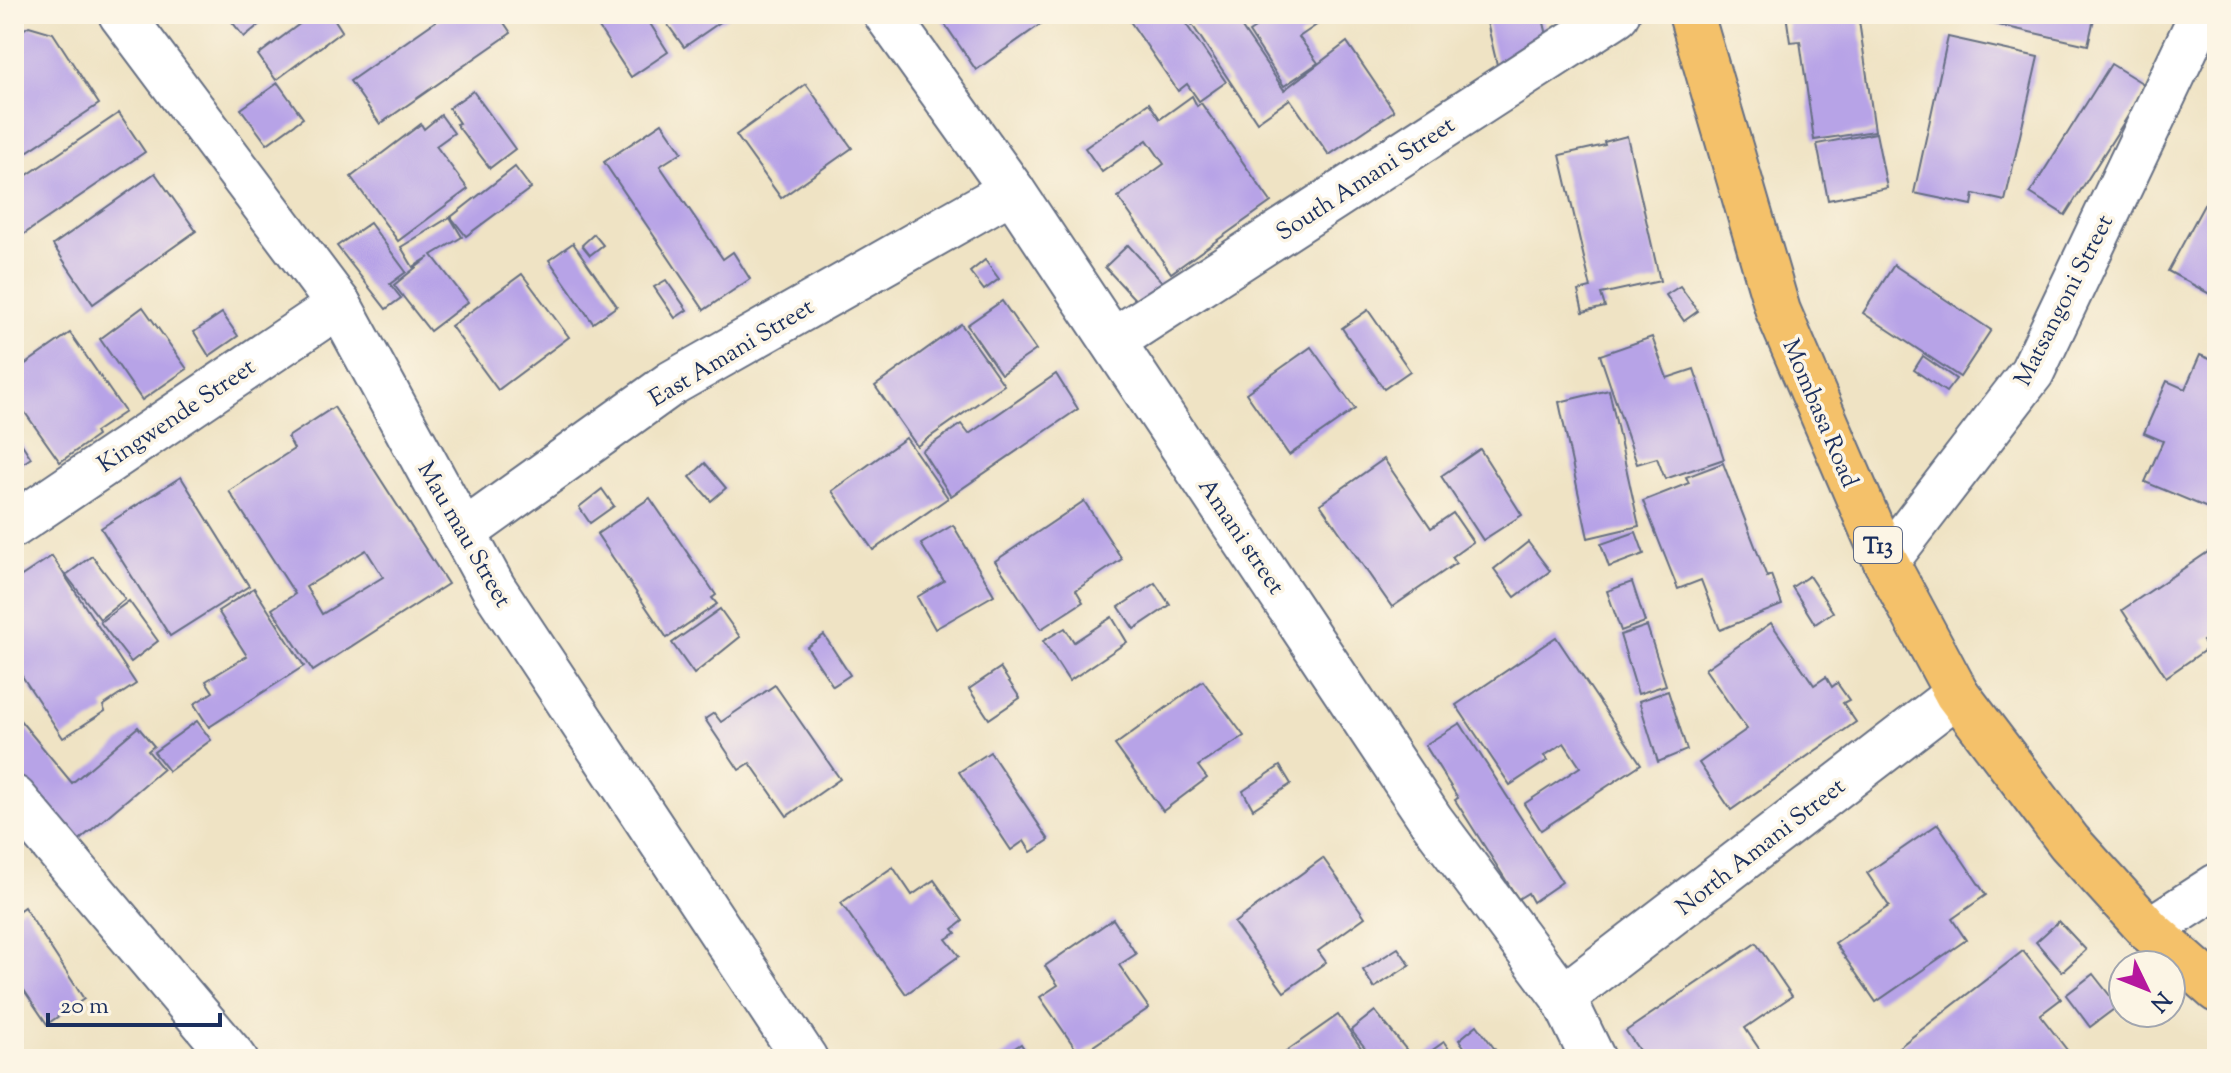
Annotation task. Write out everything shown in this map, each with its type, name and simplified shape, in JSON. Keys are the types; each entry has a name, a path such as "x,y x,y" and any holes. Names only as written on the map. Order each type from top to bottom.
{"highway":[{"name":"Mombasa Road","path":"1691,14 1778,311 1886,562 1957,694 2069,842 2149,930 2217,990"}],"street":[{"name":"Mau mau Street","path":"121,14 339,305 494,589 805,1059"},
{"name":"Amani street","path":"886,14 1012,190 1431,820 1563,997 1593,1059"},
{"name":"South Amani Street","path":"1113,341 1617,14"},
{"name":"Matsangoni Street","path":"1886,562 2032,372 2202,14"},
{"name":"East Amani Street","path":"463,533 672,383 1012,190"},
{"name":"Kingwende Street","path":"14,525 339,305"},
{"name":"North Amani Street","path":"1563,997 1957,694"},
{"path":"14,798 235,1059"},
{"path":"2149,930 2217,886"}],"building":[{"path":"226,14 272,14 244,37"},
{"path":"313,14 331,14 342,31 276,80 258,55"},
{"path":"446,14 498,14 511,33 380,124 350,81"},
{"path":"590,14 644,14 668,52 631,77"},
{"path":"660,14 732,14 684,47"},
{"path":"938,14 1055,14 976,70"},
{"path":"1125,14 1179,14 1226,82 1199,101 1187,84 1178,91"},
{"path":"1185,14 1250,14 1238,22 1284,90 1347,42 1394,111 1329,155 1290,99 1257,122"},
{"path":"1277,14 1330,16 1299,37 1318,63 1284,86 1249,32"},
{"path":"1485,14 1542,14 1549,44 1498,69"},
{"path":"1786,14 1858,14 1875,131 1814,140 1800,41 1790,42"},
{"path":"1982,14 2095,14 2088,45 1980,21"},
{"path":"29,26 53,33 99,104 19,157 14,149 14,36"},
{"path":"1948,37 2038,57 2005,201 1974,194 1972,205 1914,193"},
{"path":"2111,64 2147,86 2065,215 2030,193"},
{"path":"278,83 303,118 267,144 241,109"},
{"path":"806,84 852,148 781,198 736,135"},
{"path":"473,91 515,149 490,168 456,124 459,123 449,108"},
{"path":"1192,96 1197,106 1201,103 1271,202 1171,273 1118,197 1164,164 1147,140 1102,172 1085,148 1149,103 1160,119"},
{"path":"119,113 145,152 21,236 14,224 14,184"},
{"path":"441,115 454,133 436,146 468,189 398,241 351,177 421,124 424,129"},
{"path":"662,123 682,152 660,166 723,259 733,252 750,279 704,310 604,162"},
{"path":"1876,133 1887,188 1828,200 1817,144"},
{"path":"1627,136 1660,281 1601,294 1605,307 1583,312 1578,291 1591,288 1560,155 1605,145 1604,142"},
{"path":"515,167 531,188 466,236 451,217"},
{"path":"155,173 196,231 93,304 53,245"},
{"path":"2217,181 2217,298 2168,271"},
{"path":"450,217 462,237 432,255 468,302 430,331 394,285 429,257 413,267 401,247"},
{"path":"370,223 406,272 390,284 401,298 386,309 337,246"},
{"path":"594,234 603,245 590,255 582,245"},
{"path":"573,243 617,306 593,323 549,260"},
{"path":"1128,245 1165,285 1142,307 1105,267"},
{"path":"985,260 999,279 984,290 970,272"},
{"path":"1894,265 1991,330 1960,377 1863,313"},
{"path":"522,274 569,337 498,390 451,326"},
{"path":"666,280 687,310 675,318 654,287"},
{"path":"1680,286 1698,311 1684,321 1666,295"},
{"path":"1002,301 1036,350 1001,374 967,325"},
{"path":"143,307 187,369 142,400 100,339"},
{"path":"1368,310 1410,371 1384,389 1342,328"},
{"path":"222,313 238,336 209,356 194,332"},
{"path":"961,324 1004,385 917,446 875,386"},
{"path":"70,333 125,412 95,432 97,436 60,462 14,397 14,372"},
{"path":"1652,337 1667,378 1694,369 1724,459 1665,479 1657,458 1637,464 1600,355"},
{"path":"1311,347 1355,409 1289,455 1246,393"},
{"path":"2200,355 2217,362 2217,512 2145,482 2163,441 2144,433 2167,381 2185,389"},
{"path":"1923,356 1956,379 1946,392 1914,370"},
{"path":"1056,374 1078,409 951,496 922,451 961,424 969,434"},
{"path":"1609,390 1639,526 1588,538 1559,402"},
{"path":"334,407 448,584 313,671 272,609 295,594 229,491 294,449 288,437","holes":["366,550 383,577 322,614 306,587"]},
{"path":"14,432 31,458 14,469"},
{"path":"906,438 948,498 873,550 832,491"},
{"path":"1480,449 1522,515 1483,540 1441,476"},
{"path":"1384,459 1431,528 1453,513 1473,542 1452,557 1456,563 1392,607 1320,504"},
{"path":"705,463 726,488 711,501 690,477"},
{"path":"1723,463 1767,577 1771,575 1782,605 1720,630 1701,580 1678,589 1643,501 1689,483 1686,477"},
{"path":"181,477 249,586 170,636 101,528"},
{"path":"602,489 614,506 590,523 579,507"},
{"path":"650,498 716,595 712,598 717,604 667,638 597,534"},
{"path":"1084,501 1122,559 1076,590 1083,602 1041,629 995,561"},
{"path":"953,525 994,595 935,629 917,597 944,581 921,544"},
{"path":"1636,532 1644,554 1609,567 1601,544"},
{"path":"1528,542 1550,571 1515,597 1494,569"},
{"path":"2217,546 2217,632 2203,641 2208,648 2166,677 2122,610"},
{"path":"52,556 136,684 103,706 105,711 63,738 14,664 14,581"},
{"path":"92,556 125,599 100,619 66,575"},
{"path":"1809,576 1833,612 1815,624 1792,587"},
{"path":"1632,582 1645,622 1621,631 1607,591"},
{"path":"1155,583 1170,605 1134,629 1119,607"},
{"path":"254,588 304,666 209,727 194,704 213,692 206,681 247,656 218,611"},
{"path":"129,601 158,641 131,662 100,622"},
{"path":"720,609 740,637 694,674 672,643"},
{"path":"1112,617 1127,642 1069,681 1043,641 1065,628 1074,642"},
{"path":"1771,623 1814,685 1826,677 1832,687 1837,683 1849,700 1843,703 1856,722 1731,810 1699,763 1747,729 1705,669"},
{"path":"1647,626 1666,685 1638,694 1620,635"},
{"path":"824,635 850,675 833,686 807,647"},
{"path":"1556,637 1641,764 1541,830 1524,804 1580,767 1564,743 1544,756 1548,760 1510,785 1456,705"},
{"path":"1000,668 1020,698 989,719 969,689"},
{"path":"1203,681 1244,736 1198,766 1207,778 1163,811 1115,745"},
{"path":"775,685 840,779 787,816 750,763 739,770 705,719 714,713 721,722"},
{"path":"1668,691 1687,750 1658,762 1639,701"},
{"path":"14,713 72,783 138,727 154,746 148,751 163,769 76,843 14,771"},
{"path":"197,721 211,740 169,771 154,752"},
{"path":"1460,723 1562,882 1533,902 1528,893 1518,899 1455,800 1458,798 1425,745"},
{"path":"990,752 1049,840 1031,852 1024,841 1011,850 959,772"},
{"path":"1280,766 1291,784 1253,809 1243,791"},
{"path":"1938,824 1986,895 1952,919 1966,940 1876,1002 1835,943 1889,906 1867,873"},
{"path":"1323,858 1365,917 1318,951 1326,962 1284,992 1234,923"},
{"path":"893,867 912,895 934,880 963,921 953,929 956,933 946,939 959,956 906,994 841,903"},
{"path":"24,907 84,999 47,1024 17,980 14,982 14,914"},
{"path":"1113,919 1136,954 1119,965 1149,1008 1080,1055 1040,997 1058,985 1045,966"},
{"path":"2059,921 2086,950 2062,972 2036,942"},
{"path":"1756,943 1792,996 1745,1028 1766,1059 1645,1059 1626,1031"},
{"path":"1398,948 1410,965 1374,988 1363,970"},
{"path":"2023,951 2061,999 2040,1015 2074,1059 1900,1059 1894,1051"},
{"path":"2093,974 2107,992 2107,1014 2090,1027 2066,995"},
{"path":"1375,1011 1414,1059 1374,1059 1351,1030"},
{"path":"1338,1015 1369,1059 1275,1059"},
{"path":"1477,1025 1502,1059 1473,1059 1459,1040"},
{"path":"14,1029 22,1041 14,1046"},
{"path":"1444,1042 1456,1059 1420,1059"},
{"path":"1021,1044 1031,1059 998,1059"}]}
